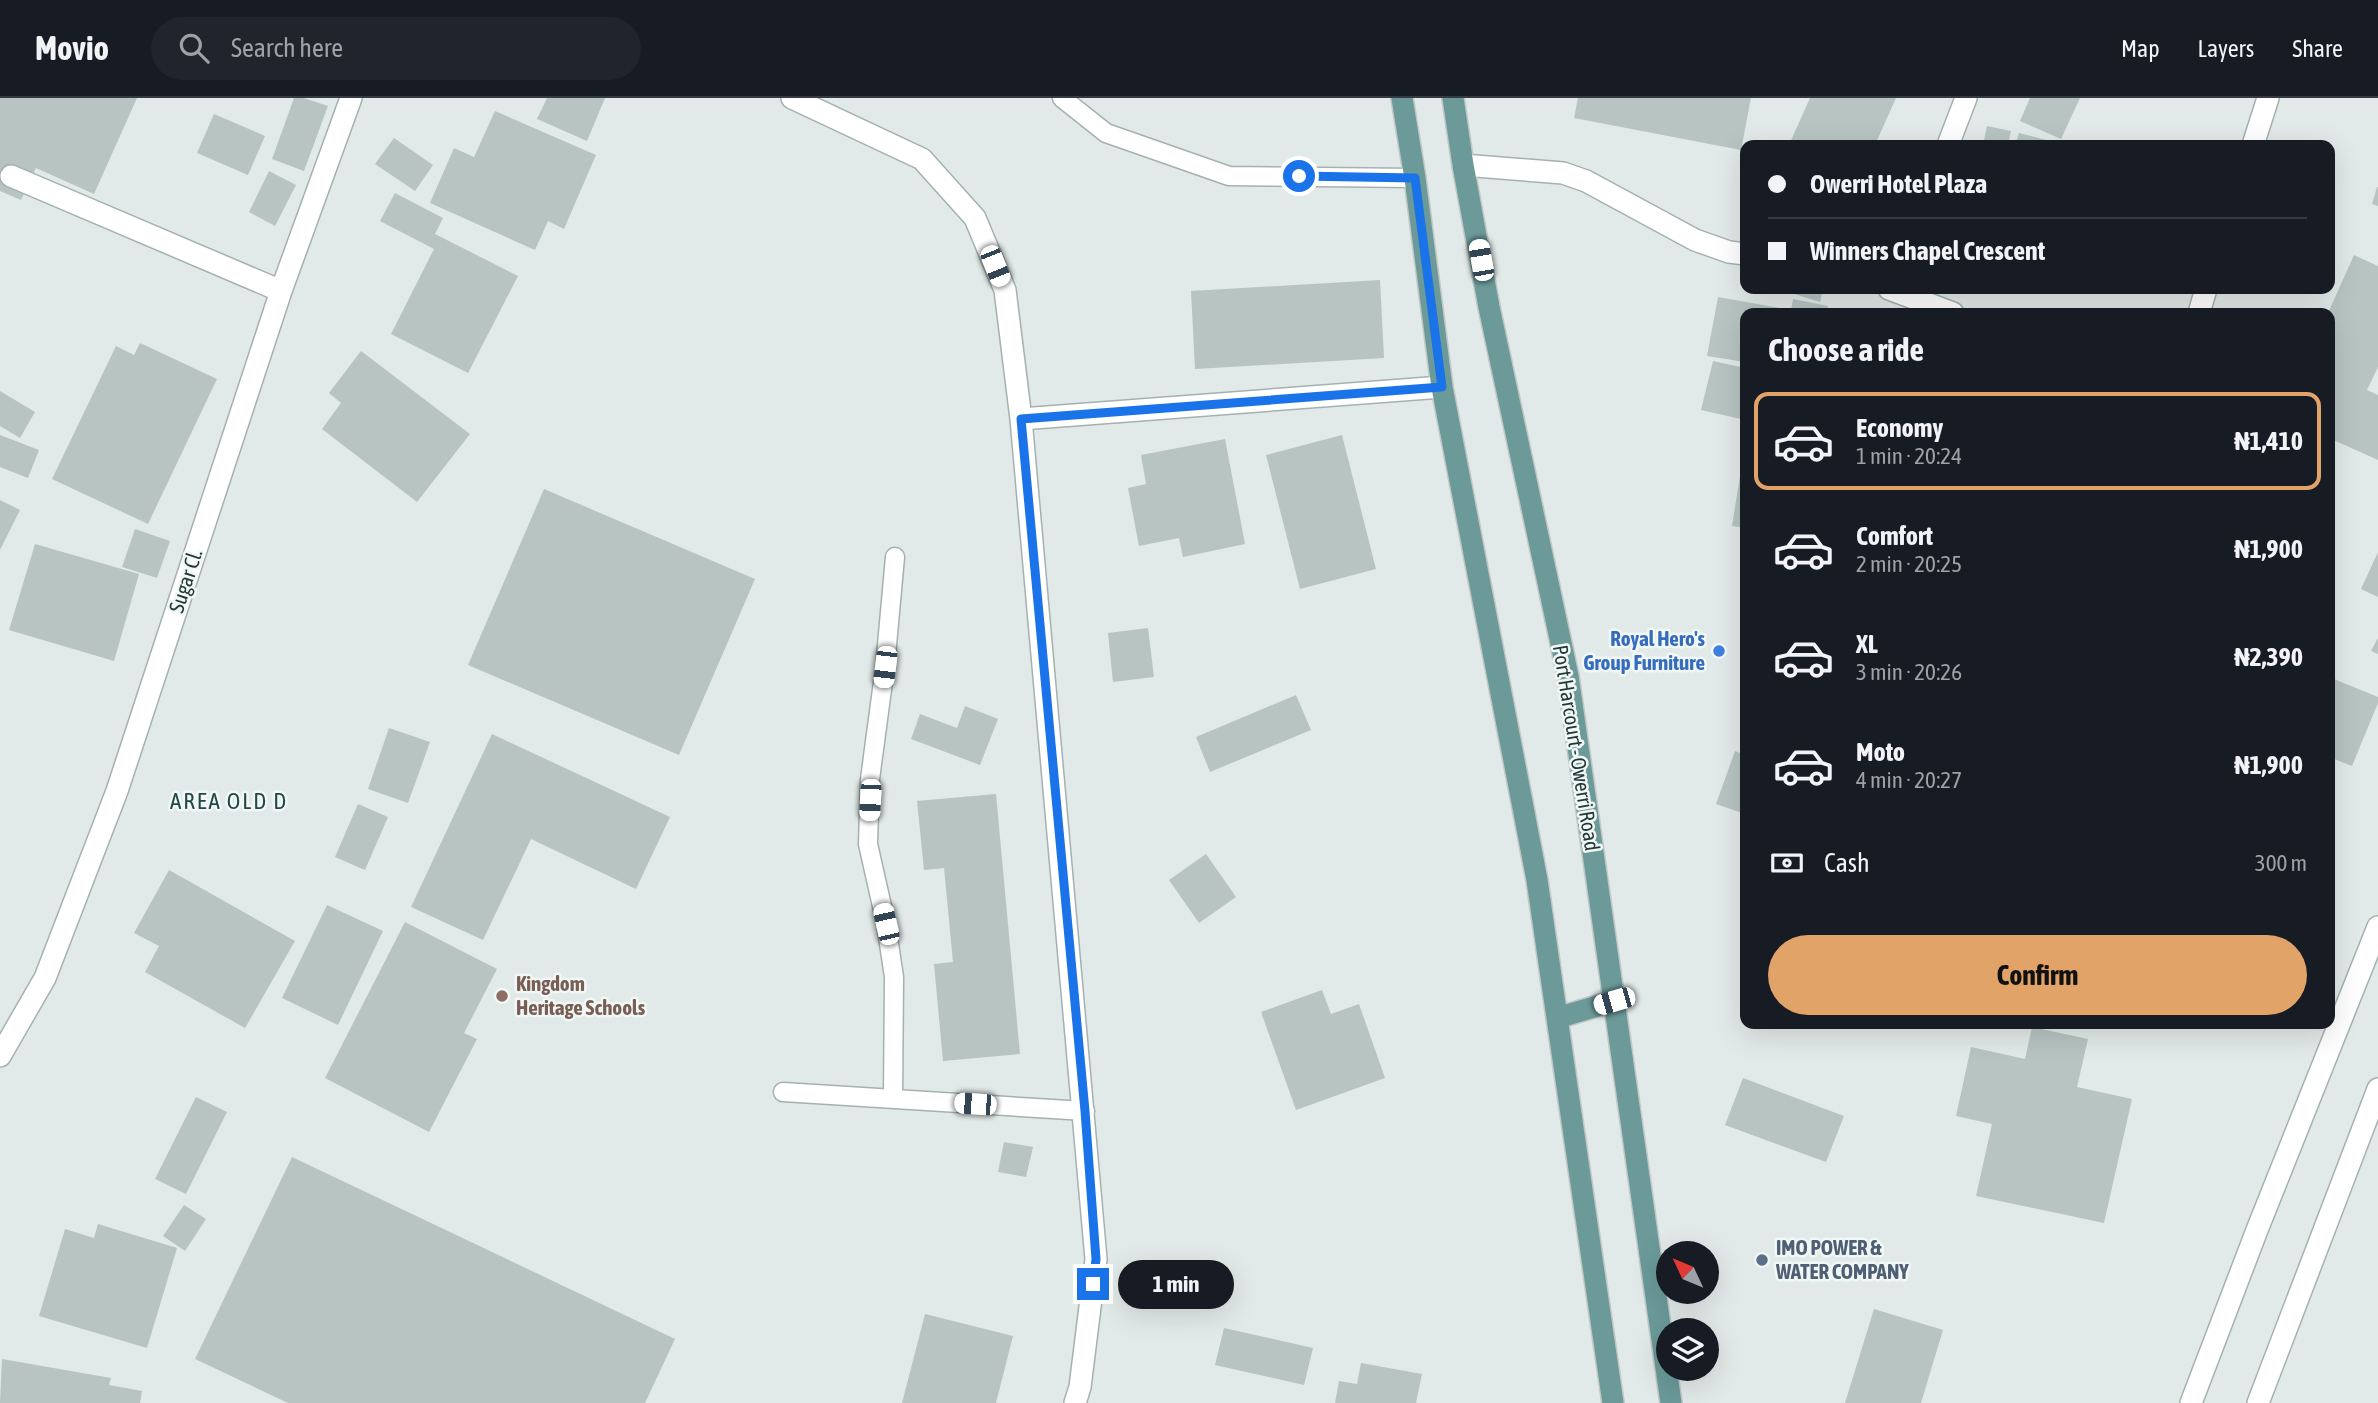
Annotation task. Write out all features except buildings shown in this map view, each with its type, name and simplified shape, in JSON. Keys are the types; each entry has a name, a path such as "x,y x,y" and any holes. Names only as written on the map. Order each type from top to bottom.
{"main road":[{"path":"1402,98 1442,387 1537,880 1613,1403"},
{"name":"Port Harcourt - Owerri Road","path":"1454,98 1463,165 1489,307 1568,676 1671,1403"},
{"path":"1556,1018 1614,1001"}],"street":[{"name":"Sugar Cl.","path":"0,1056 45,978 117,791 281,291 351,98"},
{"path":"792,98 922,159 975,218 1004,290 1021,419 1085,1111 1096,1259 1080,1387 1075,1403"},
{"path":"1950,140 1966,98"},
{"path":"2255,140 2268,98"},
{"path":"1463,165 1563,173 1586,181 1695,240 1740,253"},
{"path":"11,176 281,291"},
{"path":"1902,294 1939,308"},
{"path":"1021,419 1442,387"},
{"path":"2191,1403 2378,926"},
{"path":"2258,1403 2378,1089"}],"lane":[{"path":"1062,98 1106,133 1229,176 1415,178"},
{"path":"894,1099 894,977 886,924 868,844 870,779 885,667 895,557"},
{"path":"783,1092 1085,1111"}],"place":[{"name":"Royal Hero's Group Furniture","path":"1719,651"},
{"name":"Kingdom Heritage Schools","path":"502,996"},
{"name":"IMO POWER & WATER COMPANY","path":"1762,1260"}],"district":[{"name":"AREA OLD D","path":"229,801"}],"route":[{"path":"1093,1284 1096,1259 1085,1111 1021,419 1442,387 1415,178 1299,176"}]}
